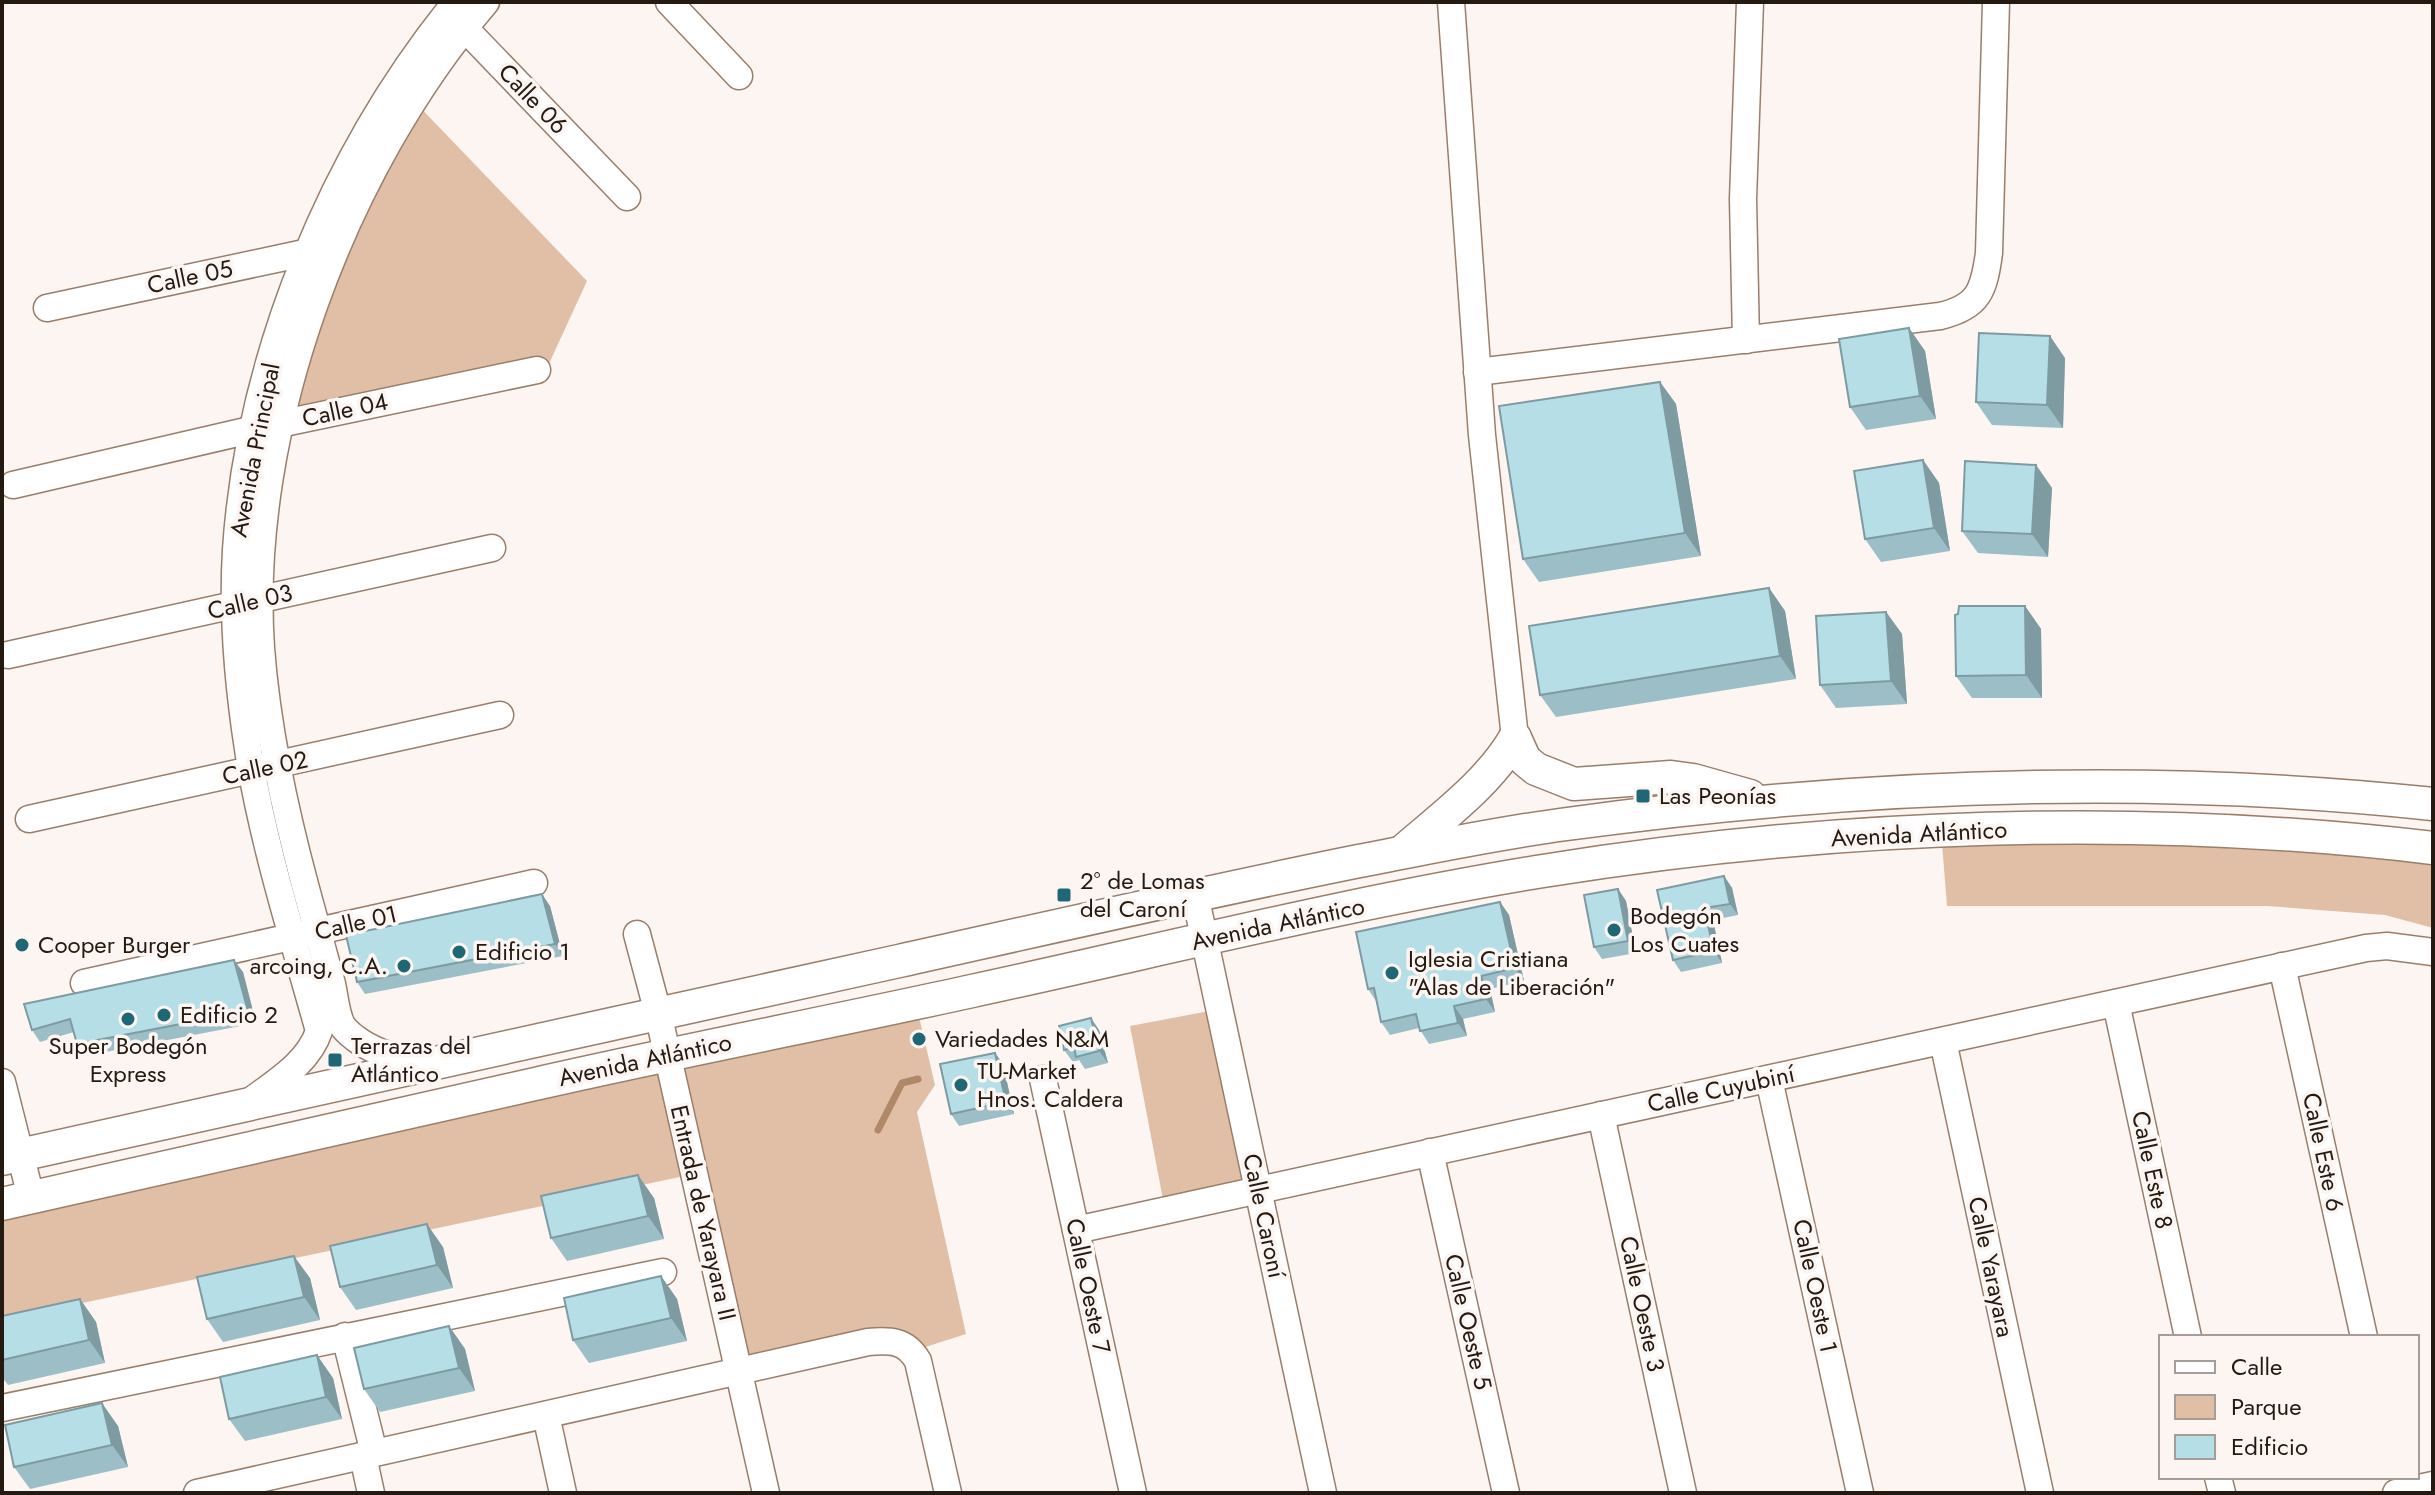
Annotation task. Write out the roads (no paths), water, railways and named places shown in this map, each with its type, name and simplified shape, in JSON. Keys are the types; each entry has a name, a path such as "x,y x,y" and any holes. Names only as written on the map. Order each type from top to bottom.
{"main road":[{"path":"1515,738 1525,760 1536,769 1574,784 1671,777 1693,780 1764,801"},
{"path":"1401,853 1488,776 1515,738"},
{"name":"Avenida Atlántico","path":"12,1156 1195,895 1562,824 1764,801 1943,788 2102,786 2283,791 2433,804"},
{"name":"Avenida Atlántico","path":"17,1200 1319,914 1547,870 1844,836 2051,829 2172,829 2291,835 2433,848"}],"street":[{"name":"Avenida Principal","path":"331,1028 265,768 261,646 248,602 274,448 268,427 308,326 320,256 359,201 402,119 452,11 486,2"},
{"path":"669,2 739,76"},
{"path":"1451,2 1477,372 1515,738"},
{"path":"1746,340 1743,199 1750,2"},
{"path":"1477,372 1940,316 1970,305 1986,277 1989,253 1996,2"},
{"name":"Calle 06","path":"452,11 627,197"},
{"name":"Calle 05","path":"47,308 320,256"},
{"name":"Calle 04","path":"13,485 537,370"},
{"name":"Calle 03","path":"8,655 492,548"},
{"name":"Calle 02","path":"29,819 500,715"},
{"name":"Calle 01","path":"84,983 534,883"},
{"name":"Calle Caroní","path":"1195,895 1323,1493"},
{"name":"Entrada de Yarayara II","path":"637,934 658,1013 766,1493"},
{"name":"Calle Cuyubiní","path":"1076,1230 2366,948 2387,946 2433,952"},
{"name":"Calle Este 6","path":"2282,966 2364,1335"},
{"name":"Calle Este 8","path":"2116,1003 2188,1335"},
{"path":"248,1103 303,1060 331,1028 369,1048 421,1065"},
{"name":"Calle Yarayara","path":"1943,1041 2040,1493"},
{"name":"Calle Oeste 7","path":"1043,1079 1133,1493"},
{"name":"Calle Oeste 1","path":"1769,1079 1860,1493"},
{"path":"2,1082 17,1200"},
{"name":"Calle Oeste 3","path":"1601,1115 1683,1493"},
{"name":"Calle Oeste 5","path":"1430,1152 1506,1493"},
{"path":"2,1408 663,1272"},
{"path":"345,1336 368,1454 371,1493"},
{"path":"197,1493 868,1342 895,1341 906,1345 918,1361 948,1493"},
{"path":"546,1415 563,1493"},
{"path":"2398,1493 2433,1485"}],"waterway":[{"path":"878,1130 902,1083 918,1079"}],"place":[{"name":"Las Peonías","path":"1643,796"},
{"name":"2° de Lomas del Caroní","path":"1064,895"},
{"name":"Bodegón Los Cuates","path":"1614,930"},
{"name":"Cooper Burger","path":"22,945"},
{"name":"Edificio 1","path":"459,952"},
{"name":"arcoing, C.A.","path":"404,966"},
{"name":"Iglesia Cristiana \"Alas de Liberación\"","path":"1392,973"},
{"name":"Edificio 2","path":"164,1015"},
{"name":"Super Bodegón Express","path":"128,1019"},
{"name":"Variedades N&M","path":"919,1039"},
{"name":"Terrazas del Atlántico","path":"335,1060"},
{"name":"TU-Market Hnos. Caldera","path":"961,1085"}]}
